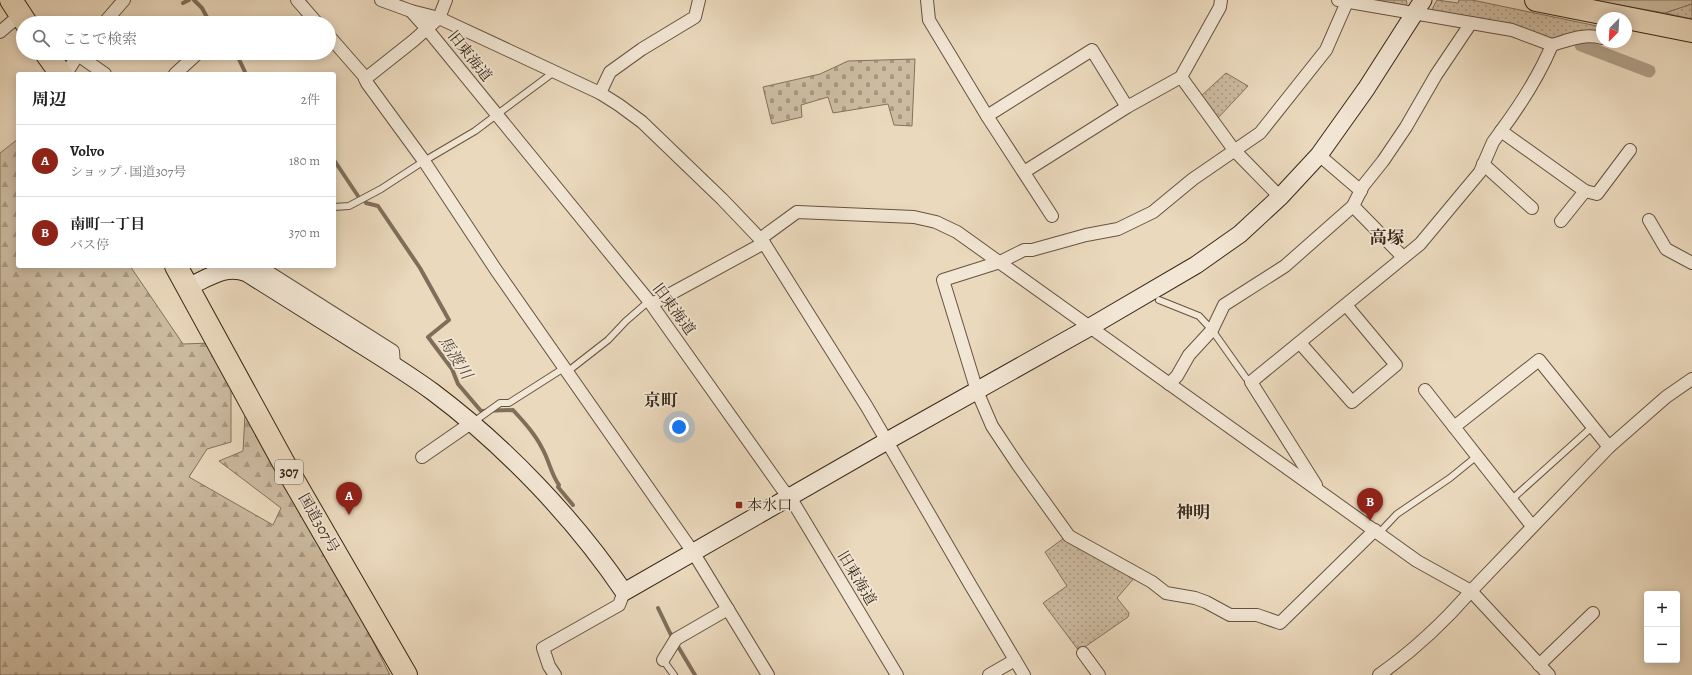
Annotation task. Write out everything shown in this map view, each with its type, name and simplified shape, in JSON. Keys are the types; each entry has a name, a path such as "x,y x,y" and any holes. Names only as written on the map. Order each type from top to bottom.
{"highway":[{"path":"1536,0 1597,12"},
{"path":"1632,19 1692,31"},
{"path":"51,60 60,72"},
{"name":"国道307号","path":"177,268 287,469 406,675"}],"street":[{"path":"110,16 124,0"},
{"path":"298,0 311,16"},
{"name":"旧東海道","path":"381,0 411,12 427,29 650,303 783,490 790,497 897,675"},
{"path":"365,79 439,18 446,0"},
{"path":"600,93 610,72 642,49 695,17 699,0"},
{"path":"927,0 929,20 987,116 1052,216"},
{"path":"1024,172 1127,107 1181,77 1220,7 1220,0"},
{"path":"1377,532 1280,623 1257,615 1230,615 1206,602 1195,598 1166,593 1140,575 1069,536 996,434 977,391 943,280 1000,262 1024,250 1032,250 1086,235 1118,229 1162,206 1193,179 1260,133 1326,50 1342,1 1419,7 1471,22 1512,30 1552,45 1574,37 1596,37"},
{"path":"555,675 549,666 543,648 619,605 624,592 887,441 1090,327 1196,265 1240,234 1280,197 1319,155 1345,121 1419,7"},
{"path":"411,12 439,18 600,93 619,105 642,122 722,199 762,241 819,329 887,441 1024,675"},
{"path":"0,32 19,13"},
{"path":"1168,384 1177,376 1189,355 1212,330 1224,306 1285,266 1353,206 1361,191 1400,137 1436,75 1471,22"},
{"path":"336,44 365,79 424,161 496,270 693,552 768,675"},
{"path":"1320,491 1251,382 1420,244 1480,172 1493,142 1524,99 1547,58 1552,45"},
{"path":"987,116 1092,50 1127,107"},
{"path":"67,72 75,60"},
{"path":"87,60 102,72"},
{"path":"180,72 191,60"},
{"path":"1181,77 1234,150 1280,197"},
{"path":"1502,131 1586,192 1597,194 1630,150"},
{"path":"1319,155 1361,191"},
{"path":"1483,164 1532,208"},
{"path":"1561,221 1586,192"},
{"path":"1353,206 1403,257"},
{"path":"650,303 762,241 797,212 914,217 936,222 957,232 1000,262 1168,384 1418,561 1471,591 1549,675"},
{"path":"1649,220 1666,249 1692,263"},
{"path":"263,268 393,351 394,366"},
{"path":"188,287 224,270 239,270 247,273 433,392 478,419 561,512 624,592"},
{"path":"1300,343 1352,402 1396,365 1346,305"},
{"path":"1454,427 1539,360 1609,448"},
{"path":"1379,675 1441,623 1532,526 1609,448 1666,397 1692,379"},
{"path":"1424,390 1532,526"},
{"path":"422,457 478,419"},
{"path":"663,660 674,642 728,609"},
{"path":"1539,665 1593,613"},
{"path":"1083,653 1099,675"},
{"path":"989,675 1015,660"}],"lane":[{"path":"336,207 349,206 357,202 475,131 554,72"},
{"path":"1159,300 1199,316 1212,330 1246,378 1251,382"},
{"path":"478,419 500,403 509,403 565,370 608,340 626,321 650,303"},
{"path":"1511,500 1592,427"},
{"path":"1377,532 1397,514 1450,478 1477,456"},
{"path":"663,660 674,675"}],"green space":[{"path":"1353,0 1406,0 1407,3 1404,9"},
{"path":"1437,0 1458,3 1459,0 1472,0 1596,26 1596,33 1549,39 1431,11"},
{"path":"1590,0 1692,0 1692,4 1665,13"},
{"path":"1692,4 1692,19 1665,13"},
{"path":"915,59 912,126 894,125 888,104 833,113 828,97 801,105 802,117 772,124 763,87 820,74 848,61"},
{"path":"1226,73 1248,86 1217,119 1201,96"},
{"path":"16,141 16,268 131,268 183,344 210,343 231,389 231,442 207,449 189,477 273,525 281,508 219,461 243,451 245,414 329,554 390,675 0,675 0,153"},
{"path":"1064,538 1135,577 1117,598 1129,613 1128,617 1079,651 1043,603 1067,586 1045,552"}],"waterway":[{"name":"馬渡川","path":"183,3 189,0"},
{"name":"馬渡川","path":"194,0 202,8 206,16"},
{"path":"1581,45 1649,71"},
{"name":"馬渡川","path":"239,60 245,72"},
{"name":"馬渡川","path":"336,163 358,196"},
{"name":"馬渡川","path":"366,203 378,206 420,268 449,320 428,337 452,369 458,384 481,411 513,410 536,438 559,485 558,487 573,505"},
{"name":"馬渡川","path":"658,608 670,633 695,675"}],"place":[{"name":"本水口","path":"739,505"},
{"name":"Volvo","path":"349,515"},
{"name":"南町一丁目","path":"1370,521"}],"district":[{"name":"高塚","path":"1387,237"},
{"name":"京町","path":"661,400"},
{"name":"神明","path":"1193,512"}]}
